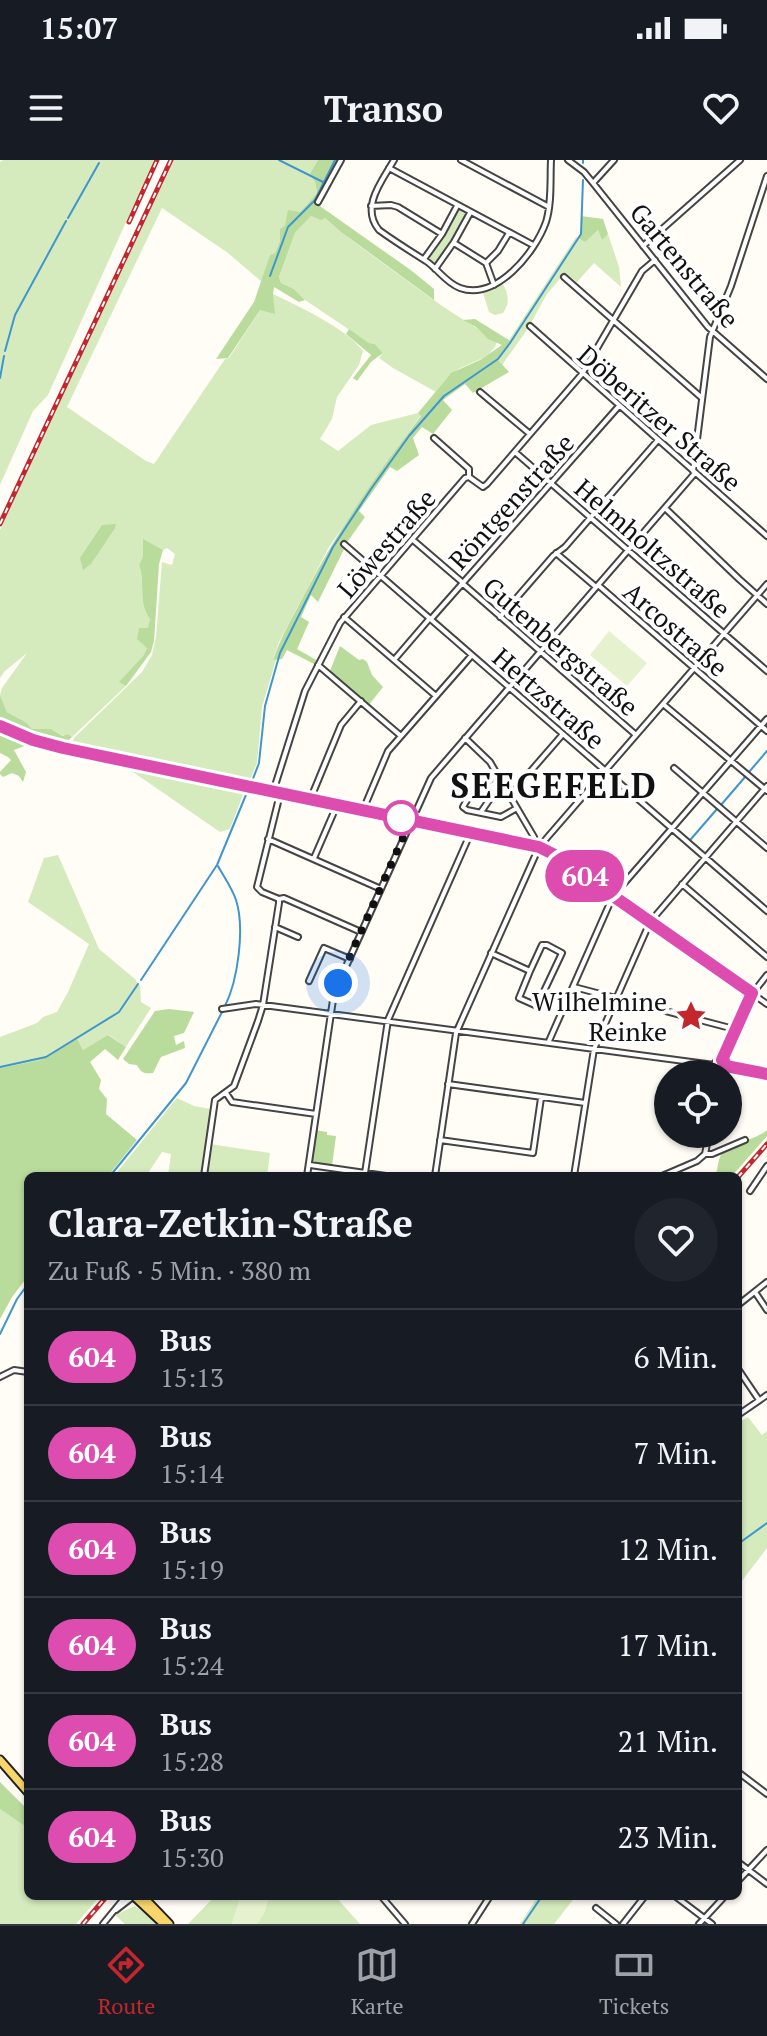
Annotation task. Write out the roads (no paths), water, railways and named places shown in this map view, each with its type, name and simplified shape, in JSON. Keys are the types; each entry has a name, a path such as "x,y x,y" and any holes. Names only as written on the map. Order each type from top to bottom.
{"main road":[{"path":"0,1760 24,1787"},
{"path":"139,1900 166,1924"},
{"path":"145,1900 166,1924"}],"street":[{"path":"318,202 341,160"},
{"path":"394,160 373,196 371,217 379,230 424,259 451,284 471,291 494,285 512,271 533,245 546,223 551,160"},
{"path":"461,160 549,207"},
{"name":"Gartenstraße","path":"568,160 593,183 712,331 767,379"},
{"path":"593,183 614,160"},
{"path":"643,246 740,160"},
{"path":"389,168 533,245"},
{"path":"307,1172 334,993 431,778 694,472 712,331 731,286 767,176"},
{"path":"371,206 398,207 442,234"},
{"path":"424,259 457,206"},
{"path":"435,269 470,212"},
{"path":"486,263 509,233"},
{"path":"454,242 486,263 494,285"},
{"name":"Löwestraße","path":"272,792 300,703 344,617 465,478 469,477 483,487 515,452 582,374 642,271 655,260"},
{"path":"564,277 702,398"},
{"name":"Döberitzer Straße","path":"530,326 767,536"},
{"path":"480,392 530,434"},
{"name":"Röntgenstraße","path":"394,660 619,406"},
{"path":"434,438 469,469 469,477"},
{"path":"500,617 658,440"},
{"name":"Helmholtzstraße","path":"515,452 767,671"},
{"path":"665,508 767,604"},
{"name":"Gutenbergstraße","path":"413,540 636,735"},
{"name":"Hertzstraße","path":"344,544 767,911"},
{"name":"Arcostraße","path":"556,553 767,731"},
{"path":"436,1172 458,1029 539,847 767,584"},
{"path":"344,617 436,696"},
{"path":"363,810 386,756 472,655"},
{"path":"318,665 401,736"},
{"path":"310,800 341,725 361,701"},
{"path":"575,1172 594,1049 650,922 766,789 663,704"},
{"path":"549,1042 613,896 767,719"},
{"path":"0,726 63,748 539,847 767,1004"},
{"path":"481,812 492,796 530,772 563,734"},
{"path":"465,738 486,757 534,837"},
{"path":"674,768 767,848"},
{"path":"497,775 481,784 464,803 464,809 501,817 517,808"},
{"path":"280,794 257,887 262,892 284,898 361,932"},
{"path":"314,859 337,805"},
{"path":"365,1172 388,1020 471,832"},
{"path":"268,839 381,889"},
{"path":"682,884 767,957"},
{"path":"205,1172 215,1100 234,1086 263,1005 279,899"},
{"path":"275,927 298,937"},
{"path":"542,945 562,953 537,1006 519,998 530,971 542,945"},
{"path":"309,981 324,948 350,959"},
{"path":"491,953 530,971"},
{"path":"722,1060 752,993 767,975"},
{"path":"573,987 734,1029"},
{"path":"222,1009 263,1005 676,1060"},
{"path":"742,1069 767,1074"},
{"path":"448,1084 585,1103"},
{"path":"226,1093 232,1102 316,1114"},
{"path":"440,1140 533,1153 541,1098"},
{"path":"705,1154 745,1140"},
{"path":"671,1172 697,1161 705,1154 706,1148"},
{"path":"308,1165 358,1172"},
{"path":"750,1191 767,1167"},
{"path":"742,1302 767,1282"},
{"path":"754,1292 767,1310"},
{"path":"0,1377 14,1370 24,1371"},
{"path":"742,1375 759,1400"},
{"path":"742,1412 767,1395"},
{"path":"742,1775 767,1794"},
{"path":"742,1877 767,1850"},
{"path":"742,1865 767,1884"},
{"path":"103,1924 123,1900"},
{"path":"111,1914 129,1900"},
{"path":"384,1900 405,1924"},
{"path":"472,1924 487,1900"},
{"path":"623,1924 642,1900"},
{"path":"680,1900 712,1924"},
{"path":"699,1924 721,1900"},
{"path":"596,1908 616,1924"}],"waterway":[{"path":"279,160 323,182"},
{"path":"270,276 288,227 315,200 335,160"},
{"path":"68,218 99,163"},
{"path":"251,784 259,763 265,706 280,653 333,547 409,436 444,396 498,359 510,343 581,234 583,180"},
{"path":"5,351 15,315 66,221"},
{"path":"0,378 4,356"},
{"path":"749,772 767,751"},
{"path":"721,805 745,777"},
{"path":"141,980 217,865 248,790"},
{"path":"691,839 717,809"},
{"path":"218,866 236,900 240,925 237,968 225,1006"},
{"path":"0,1067 46,1057 119,1012 138,984"},
{"path":"113,1172 186,1083 222,1012"},
{"path":"0,1334 24,1289"},
{"path":"742,1541 767,1523"},
{"path":"523,1924 539,1900"}],"railway":[{"path":"129,222 157,160"},
{"path":"0,524 171,160"},
{"path":"742,1172 767,1144"},
{"path":"83,1924 104,1900"}],"place":[{"name":"Wilhelmine Reinke","path":"691,1016"}],"district":[{"name":"SEEGEFELD","path":"554,785"}]}
